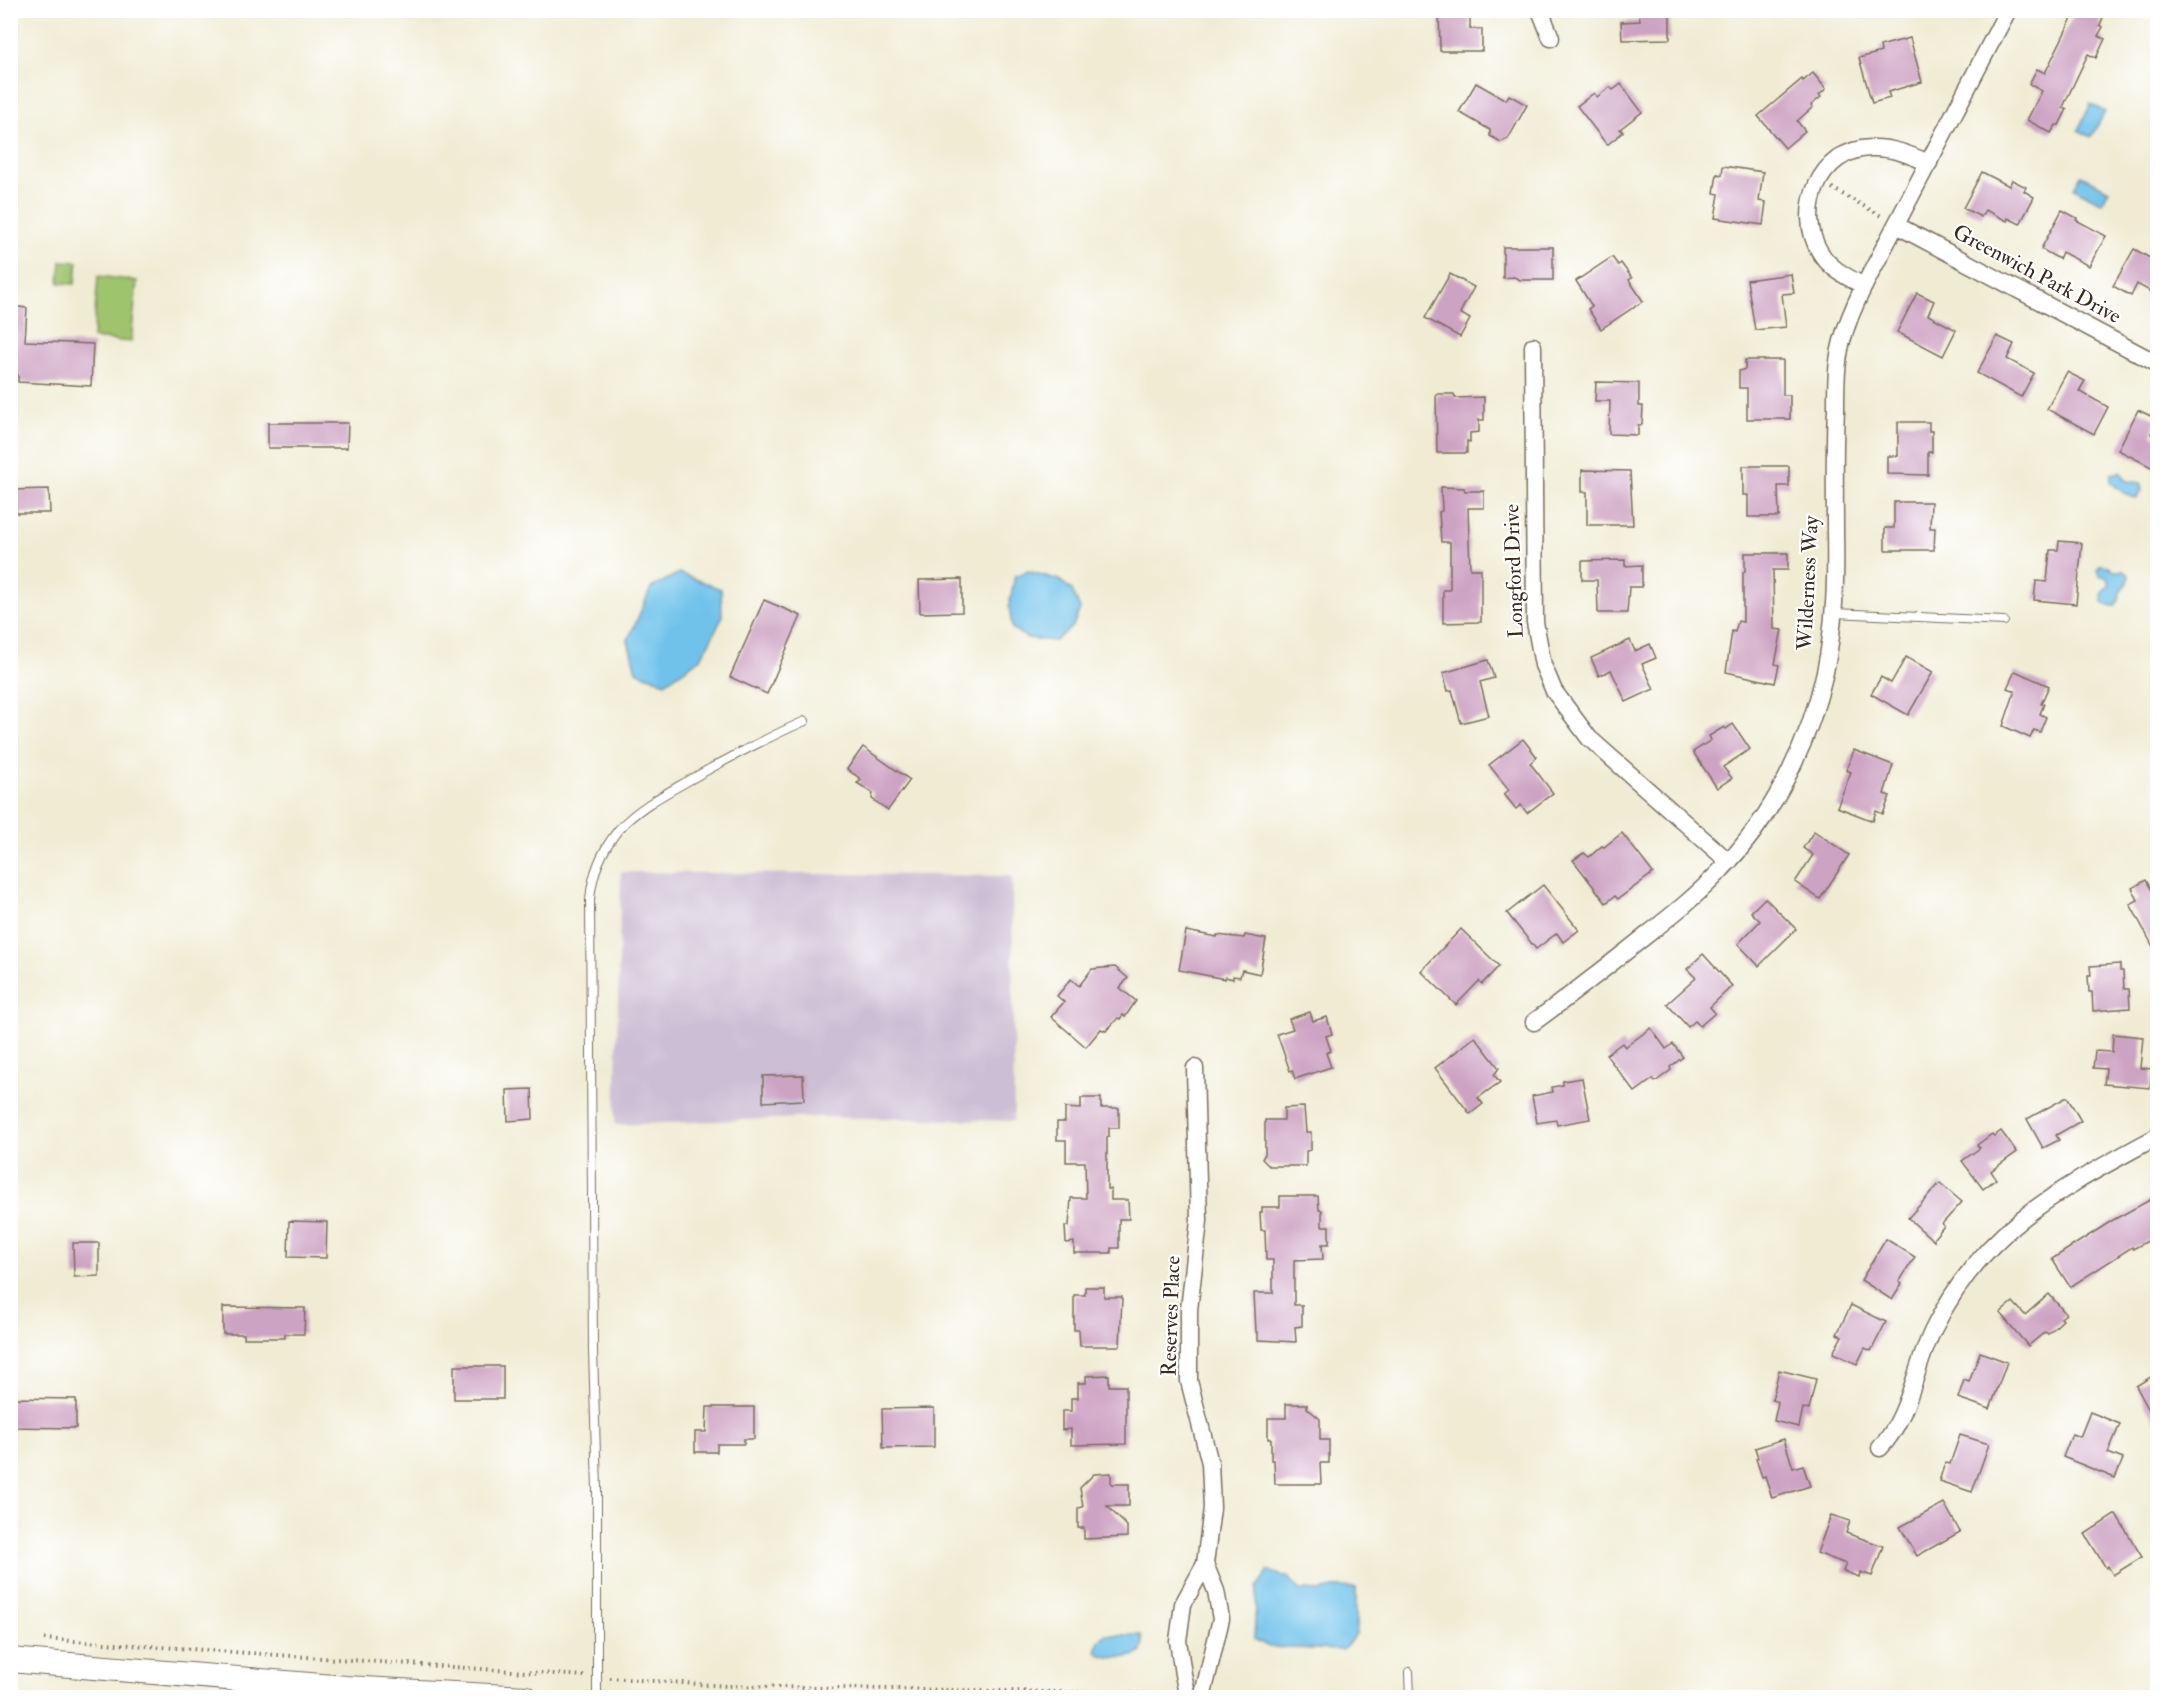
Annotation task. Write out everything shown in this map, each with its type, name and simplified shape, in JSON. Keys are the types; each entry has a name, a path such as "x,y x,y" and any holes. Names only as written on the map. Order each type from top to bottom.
{"main road":[{"path":"10,1660 347,1694 526,1698"}],"street":[{"path":"1540,10 1551,38"},
{"name":"Wilderness Way","path":"1534,1022 1580,989 1691,899 1729,862 1766,813 1805,738 1826,669 1834,613 1837,370 1842,342 1850,315 1864,286 2008,10"},
{"path":"1864,286 1829,264 1813,239 1809,209 1812,194 1819,180 1840,158 1868,147 1901,152 1929,163"},
{"name":"Greenwich Park Drive","path":"1896,225 2157,364"},
{"name":"Longford Drive","path":"1533,346 1535,622 1543,664 1554,692 1589,738 1729,862"},
{"name":"Reserves Place","path":"1188,1698 1178,1641 1183,1604 1205,1564 1212,1508 1210,1463 1189,1381 1189,1310 1198,1221 1196,1068"},
{"path":"1880,1448 1889,1438 1902,1413 1931,1333 1944,1307 1986,1250 2006,1230 2040,1204 2157,1136"},
{"name":"Reserves Place","path":"1202,1698 1221,1618 1216,1592 1205,1564"}],"lane":[{"path":"1834,613 2004,621"},
{"path":"597,1698 597,1490 593,1350 590,900 592,882 596,866 606,848 619,829 633,816 663,795 709,769 805,721"},
{"path":"1409,1672 1410,1698"}],"path":[{"path":"1819,180 1896,225"},
{"path":"1227,1695 1330,1698"},
{"path":"2138,1698 2157,1697"}],"shaded area":[{"path":"621,872 1012,876 1014,1121 823,1117 615,1125"}],"green space":[{"path":"61,261 78,262 75,284 59,283"},
{"path":"98,276 137,281 131,342 93,338"}],"water":[{"path":"2091,104 2105,112 2091,137 2078,130"},
{"path":"2081,175 2109,190 2102,203 2074,188"},
{"path":"2120,472 2127,481 2140,483 2142,491 2137,498 2126,494 2111,482 2111,474"},
{"path":"2100,565 2109,566 2114,571 2123,571 2129,575 2128,583 2120,592 2115,606 2106,605 2102,600 2103,591 2110,585 2108,578 2099,575 2097,570"},
{"path":"1028,571 1059,580 1072,590 1080,609 1073,626 1055,641 1027,638 1012,628 1009,606 1015,576"},
{"path":"679,573 721,589 722,618 701,658 665,683 636,671 628,640 651,588"},
{"path":"1268,1571 1289,1578 1299,1590 1356,1588 1356,1634 1343,1650 1269,1647 1254,1639 1257,1587"},
{"path":"1106,1635 1141,1635 1142,1652 1118,1658 1100,1655 1096,1652 1099,1641"}],"building":[{"path":"1439,10 1470,10 1470,29 1482,29 1482,51 1440,51"},
{"path":"1639,10 1670,10 1670,39 1622,40 1621,22 1640,21"},
{"path":"2076,10 2106,10 2100,25 2103,27 2098,36 2105,39 2096,58 2088,54 2063,107 2067,109 2059,125 2056,125 2051,133 2027,120 2042,91 2029,84 2037,69 2045,73"},
{"path":"1910,38 1922,82 1888,92 1890,98 1872,103 1859,58 1881,52 1880,46"},
{"path":"1813,73 1826,89 1819,95 1821,97 1811,105 1813,107 1797,121 1805,131 1785,148 1758,116 1802,79 1803,81"},
{"path":"1476,83 1506,100 1509,95 1527,105 1508,139 1501,142 1490,136 1490,130 1459,112"},
{"path":"1621,84 1642,112 1620,129 1623,132 1607,145 1577,106 1594,93 1597,97 1610,87 1613,90"},
{"path":"1723,166 1763,172 1759,201 1766,202 1763,225 1715,218 1719,194 1714,193 1717,174 1722,175"},
{"path":"1982,172 2009,186 2012,180 2026,187 2024,191 2034,197 2020,224 2008,218 2007,221 1985,210 1981,217 1963,208"},
{"path":"2062,210 2106,236 2089,266 2062,252 2059,259 2041,249"},
{"path":"1503,247 1553,247 1553,280 1503,278"},
{"path":"2134,249 2157,262 2157,295 2137,284 2131,296 2113,286"},
{"path":"1612,257 1618,265 1621,263 1632,278 1629,280 1643,301 1601,329 1588,309 1592,306 1576,281"},
{"path":"1450,274 1474,287 1460,313 1470,319 1460,337 1425,318"},
{"path":"1791,274 1794,293 1782,294 1786,327 1755,330 1747,280"},
{"path":"1917,293 1934,301 1928,315 1956,330 1943,356 1897,332"},
{"path":"10,306 27,308 25,341 93,344 91,386 18,382 18,375 10,375"},
{"path":"1997,336 2014,344 2007,359 2034,373 2021,397 1977,373"},
{"path":"1745,360 1783,360 1783,395 1790,395 1790,419 1747,419 1747,388 1739,388 1739,371 1745,369"},
{"path":"2067,372 2085,381 2079,391 2108,407 2094,434 2047,409"},
{"path":"1596,382 1639,383 1639,406 1643,406 1642,425 1638,425 1638,435 1609,434 1610,401 1595,401"},
{"path":"1436,394 1454,394 1455,398 1484,397 1484,420 1479,420 1479,432 1470,433 1467,453 1437,453"},
{"path":"2138,410 2157,419 2151,434 2157,437 2157,470 2118,450"},
{"path":"1898,422 1929,422 1929,431 1932,431 1932,452 1928,452 1928,475 1887,474 1887,456 1898,456"},
{"path":"268,423 348,423 347,448 268,448"},
{"path":"1743,466 1789,466 1789,486 1778,486 1779,517 1748,517 1748,495 1743,495"},
{"path":"1582,470 1630,471 1633,525 1587,525 1587,492 1582,492"},
{"path":"1441,487 1484,491 1484,508 1468,508 1470,569 1481,569 1481,622 1443,623 1443,590 1450,590 1450,542 1441,542 1439,512 1442,511"},
{"path":"49,489 50,513 16,513 16,507 10,507 10,490"},
{"path":"1894,502 1931,502 1930,528 1935,528 1934,550 1885,550 1885,528 1894,528"},
{"path":"2059,541 2082,543 2076,604 2034,600 2036,581 2047,582 2050,550 2058,550"},
{"path":"1745,553 1788,553 1788,570 1773,570 1774,629 1782,630 1775,664 1779,665 1775,683 1726,672 1732,631 1735,632 1738,621 1743,622"},
{"path":"1625,560 1625,566 1642,565 1642,587 1629,587 1627,613 1598,613 1597,580 1582,580 1582,561"},
{"path":"962,579 962,612 920,613 919,580"},
{"path":"764,600 801,616 767,694 730,677"},
{"path":"1630,640 1635,651 1650,644 1656,658 1642,664 1654,689 1626,702 1611,670 1599,676 1591,658"},
{"path":"1906,657 1933,672 1908,715 1871,694 1881,677 1891,683"},
{"path":"1488,660 1494,678 1480,682 1489,716 1461,723 1452,690 1448,691 1443,673"},
{"path":"2015,671 2049,686 2041,704 2044,704 2040,714 2046,717 2040,732 2034,730 2030,738 2003,726 2015,691 2007,688"},
{"path":"1733,724 1750,749 1723,767 1732,778 1717,788 1693,752 1711,740 1709,736"},
{"path":"1523,739 1537,757 1530,763 1553,793 1527,813 1521,805 1516,809 1504,794 1509,790 1489,765"},
{"path":"863,747 910,780 888,810 872,799 873,793 857,783 862,780 847,769"},
{"path":"1854,750 1893,765 1884,794 1890,796 1883,814 1876,811 1873,821 1837,807 1851,772 1846,770"},
{"path":"1814,831 1849,855 1820,899 1795,882 1813,855 1803,848"},
{"path":"1622,833 1653,873 1618,899 1615,896 1606,903 1573,860 1584,853 1589,857"},
{"path":"2146,880 2151,889 2157,885 2157,954 2130,904 2138,900 2132,888"},
{"path":"1543,885 1579,930 1563,942 1557,933 1536,949 1507,913"},
{"path":"1765,898 1796,929 1759,966 1738,944 1760,921 1751,912"},
{"path":"1461,929 1499,966 1482,984 1479,981 1456,1005 1421,971"},
{"path":"1186,931 1217,937 1217,935 1244,938 1245,935 1266,939 1260,974 1242,970 1240,977 1233,976 1233,979 1225,977 1225,979 1179,970"},
{"path":"1703,954 1732,986 1710,1007 1715,1013 1700,1026 1695,1021 1688,1027 1667,1004 1696,978 1687,969"},
{"path":"2120,964 2120,971 2123,971 2124,989 2129,989 2130,1008 2093,1011 2092,992 2089,992 2090,966"},
{"path":"1115,967 1128,978 1120,988 1136,1001 1125,1017 1123,1015 1120,1019 1118,1018 1106,1031 1101,1029 1086,1047 1051,1017 1064,1002 1057,996 1071,979 1079,986 1092,969"},
{"path":"1310,1012 1313,1021 1327,1017 1332,1034 1326,1036 1331,1051 1326,1053 1331,1067 1295,1079 1277,1034 1293,1029 1289,1019"},
{"path":"1651,1028 1666,1049 1673,1044 1683,1057 1655,1082 1653,1079 1635,1092 1606,1055 1622,1043 1625,1047"},
{"path":"2113,1034 2143,1037 2140,1068 2152,1069 2150,1088 2104,1084 2106,1069 2093,1068 2095,1051 2112,1052"},
{"path":"1475,1037 1499,1068 1494,1075 1500,1082 1478,1098 1483,1104 1470,1114 1435,1068"},
{"path":"803,1075 804,1100 763,1102 763,1076"},
{"path":"1582,1078 1590,1119 1557,1125 1556,1120 1537,1123 1532,1096 1553,1092 1552,1087 1563,1085 1563,1081"},
{"path":"532,1089 533,1119 508,1121 507,1090"},
{"path":"2067,1097 2081,1121 2056,1135 2059,1140 2043,1148 2027,1119"},
{"path":"1081,1098 1101,1098 1101,1108 1119,1108 1119,1128 1109,1128 1107,1137 1107,1189 1111,1189 1111,1200 1128,1200 1129,1219 1119,1219 1119,1248 1111,1248 1111,1253 1074,1253 1074,1242 1066,1243 1065,1226 1069,1226 1071,1198 1086,1198 1085,1162 1066,1162 1066,1140 1057,1140 1057,1122 1065,1122 1065,1108 1081,1109"},
{"path":"1304,1107 1306,1132 1311,1132 1311,1150 1306,1151 1306,1166 1269,1166 1262,1159 1265,1154 1265,1120 1284,1120 1284,1108"},
{"path":"2001,1131 2017,1152 1991,1171 1996,1179 1983,1189 1962,1161 1980,1148 1977,1145 1992,1134 1994,1136"},
{"path":"1940,1183 1962,1202 1942,1224 1944,1226 1934,1241 1908,1218"},
{"path":"1280,1196 1318,1196 1319,1210 1322,1210 1322,1226 1329,1226 1329,1244 1322,1244 1323,1259 1294,1260 1294,1305 1302,1305 1302,1326 1295,1327 1296,1342 1258,1340 1258,1332 1256,1332 1254,1293 1273,1293 1273,1260 1266,1260 1265,1230 1261,1230 1260,1212 1262,1212 1262,1207 1280,1207"},
{"path":"2157,1196 2157,1236 2133,1249 2132,1247 2070,1287 2052,1259 2113,1220"},
{"path":"289,1221 327,1222 326,1258 288,1257"},
{"path":"1886,1239 1915,1257 1899,1282 1902,1284 1892,1300 1861,1280"},
{"path":"73,1243 99,1243 99,1276 74,1277"},
{"path":"1085,1287 1104,1287 1104,1297 1122,1297 1120,1346 1080,1346 1079,1330 1074,1330 1074,1295 1085,1295"},
{"path":"2049,1294 2066,1314 2048,1334 2045,1332 2028,1346 2000,1313 2013,1302 2025,1315"},
{"path":"1851,1305 1886,1322 1871,1351 1865,1348 1857,1364 1833,1353 1842,1336 1837,1334"},
{"path":"223,1307 305,1308 304,1334 285,1334 285,1338 244,1338 244,1334 223,1334"},
{"path":"1980,1352 2007,1362 1990,1409 1958,1398 1964,1380 1969,1382"},
{"path":"454,1366 503,1366 503,1399 454,1399"},
{"path":"1779,1370 1816,1379 1809,1410 1803,1408 1799,1427 1774,1421 1778,1402 1772,1400"},
{"path":"2157,1373 2157,1425 2136,1386"},
{"path":"1109,1375 1109,1386 1126,1386 1126,1444 1071,1445 1071,1429 1062,1430 1062,1411 1071,1411 1071,1398 1078,1398 1078,1383 1086,1383 1086,1376"},
{"path":"10,1398 76,1399 76,1428 10,1427"},
{"path":"1286,1404 1307,1404 1307,1408 1320,1419 1320,1440 1329,1440 1329,1463 1320,1463 1321,1484 1275,1484 1274,1460 1271,1460 1271,1439 1268,1439 1268,1418 1286,1418"},
{"path":"707,1407 754,1407 754,1439 744,1439 744,1444 717,1444 717,1452 695,1452 695,1432 706,1432"},
{"path":"934,1408 934,1447 883,1448 882,1409"},
{"path":"2090,1412 2120,1424 2108,1453 2123,1459 2115,1478 2063,1457 2072,1434 2080,1437"},
{"path":"1960,1435 1989,1444 1972,1492 1939,1481 1945,1463 1950,1464"},
{"path":"1784,1439 1793,1468 1803,1465 1810,1486 1772,1498 1765,1476 1762,1477 1755,1448"},
{"path":"1111,1473 1111,1484 1129,1484 1129,1506 1107,1506 1127,1526 1127,1537 1084,1539 1084,1528 1078,1528 1078,1508 1083,1507 1080,1488 1094,1474"},
{"path":"1944,1503 1960,1532 1917,1556 1900,1527"},
{"path":"2116,1514 2142,1557 2113,1575 2108,1566 2106,1568 2085,1534"},
{"path":"1831,1515 1850,1521 1846,1533 1883,1546 1872,1576 1860,1572 1859,1577 1843,1571 1846,1564 1817,1553"}]}
